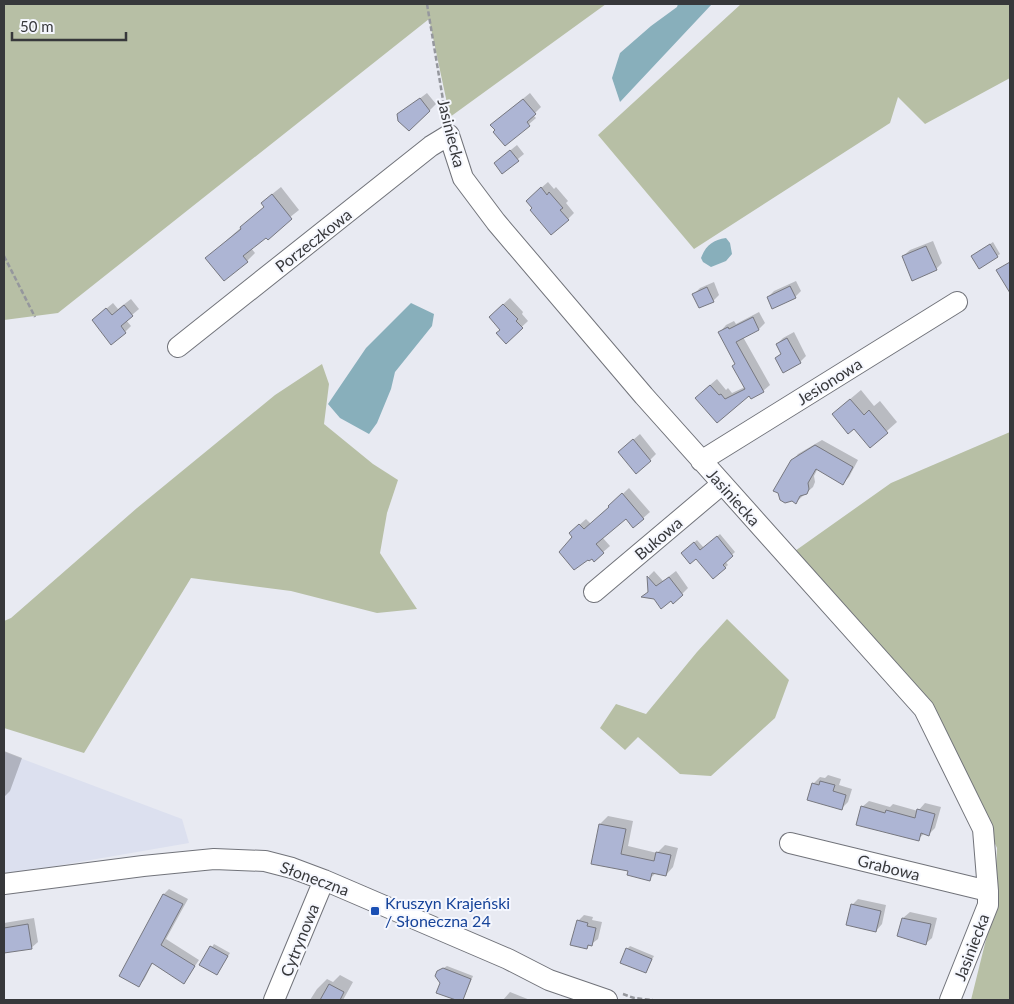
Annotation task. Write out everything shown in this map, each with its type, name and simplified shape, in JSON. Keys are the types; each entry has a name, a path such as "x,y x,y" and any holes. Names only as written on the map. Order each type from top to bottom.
{"street":[{"name":"Porzeczkowa","path":"178,347 430,146 449,135"},
{"name":"Jasiniecka","path":"449,135 463,178 496,222 644,396 924,710 983,830 988,905 950,1000"},
{"name":"Jesionowa","path":"702,461 957,302"},
{"name":"Bukowa","path":"594,592 722,484"},
{"name":"Grabowa","path":"790,843 988,891"},
{"name":"Słoneczna","path":"4,884 214,859 265,861 292,868 324,880 508,958 550,980 606,1000"},
{"name":"Cytrynowa","path":"274,1000 324,880"}],"path":[{"name":"Jasiniecka","path":"427,4 449,135"},
{"path":"4,256 35,317"}],"shaded area":[{"path":"4,752 182,819 189,843 4,875"}],"green space":[{"path":"4,4 606,4 450,117 429,19 58,313 4,320"},
{"path":"741,4 1010,4 1010,78 925,124 898,97 890,123 694,249 598,135"},
{"path":"322,364 329,384 324,424 373,464 398,480 387,513 380,553 417,609 377,613 291,591 191,578 84,753 4,728 4,621 11,618 137,508 275,395"},
{"path":"1010,432 1010,1000 971,1000 994,907 997,848 928,705 795,551 891,483"},
{"path":"727,619 789,680 775,718 711,776 680,774 638,737 625,750 600,728 616,704 646,714"}],"water":[{"path":"678,4 712,4 620,102 612,78 620,53 651,26 677,7"},
{"path":"726,238 730,243 732,254 726,261 711,267 703,262 701,258 708,246 717,240"},
{"path":"411,303 434,314 432,326 395,372 391,389 377,423 369,434 340,418 328,404 366,348"}],"building":[{"path":"420,98 430,111 409,131 398,121 397,114"},
{"path":"523,99 536,114 527,122 530,126 505,146 493,132 495,130 490,125"},
{"path":"510,150 519,161 502,174 494,163"},
{"path":"541,187 547,195 549,192 563,208 560,210 569,220 551,235 530,210 532,208 526,201"},
{"path":"272,194 292,219 268,240 266,238 243,256 248,262 224,281 205,258 241,229 240,227 264,207 261,203"},
{"path":"990,244 998,257 979,269 971,256"},
{"path":"926,246 937,270 912,281 902,256"},
{"path":"1010,262 1010,293 996,270"},
{"path":"790,286 796,298 772,309 767,297"},
{"path":"707,287 714,302 699,308 692,294"},
{"path":"503,304 518,319 516,321 523,328 506,344 496,333 500,330 489,317"},
{"path":"124,305 133,316 121,326 126,333 111,345 92,320 106,308 112,315"},
{"path":"753,317 759,330 736,342 764,392 751,399 749,396 717,423 695,398 710,385 725,399 745,389 732,366 735,364 718,332 728,327 729,329"},
{"path":"787,338 801,363 783,373 775,358 781,354 776,344"},
{"path":"850,399 864,415 869,410 888,433 870,448 854,429 848,434 832,414"},
{"path":"633,439 651,461 636,474 618,452"},
{"path":"815,445 853,467 843,485 816,469 808,483 809,489 807,494 800,496 796,504 792,501 785,503 780,500 778,493 773,491 791,460"},
{"path":"622,493 644,519 633,528 626,519 596,544 604,553 594,562 592,559 588,560 574,570 559,552 572,537 569,533 579,524 584,529"},
{"path":"717,536 733,556 723,565 726,568 713,579 696,559 690,564 681,553 694,542 700,550"},
{"path":"647,576 656,586 669,577 683,595 673,604 671,601 661,609 654,599 641,597 648,592"},
{"path":"820,781 835,785 833,791 846,795 842,810 807,800 812,783 819,785"},
{"path":"861,806 885,813 886,810 915,818 917,809 935,814 929,836 921,833 919,841 856,825"},
{"path":"599,824 626,829 621,854 654,861 656,852 671,855 666,876 652,873 650,881 627,875 628,871 591,864"},
{"path":"163,894 183,904 161,945 195,966 184,984 152,963 139,987 119,976"},
{"path":"851,904 881,911 876,932 846,925"},
{"path":"902,918 931,924 926,945 897,936"},
{"path":"577,920 588,923 587,926 596,928 592,946 588,945 587,949 570,945"},
{"path":"28,924 32,949 4,953 4,928"},
{"path":"210,946 228,956 217,975 199,965"},
{"path":"626,948 652,959 646,973 620,963"},
{"path":"443,968 471,979 463,1000 456,1000 436,993 440,983 435,976 437,971"},
{"path":"329,984 344,992 340,1000 320,1000"}],"place":[{"name":"Kruszyn Krajeński / Słoneczna 24","path":"375,911"}]}
